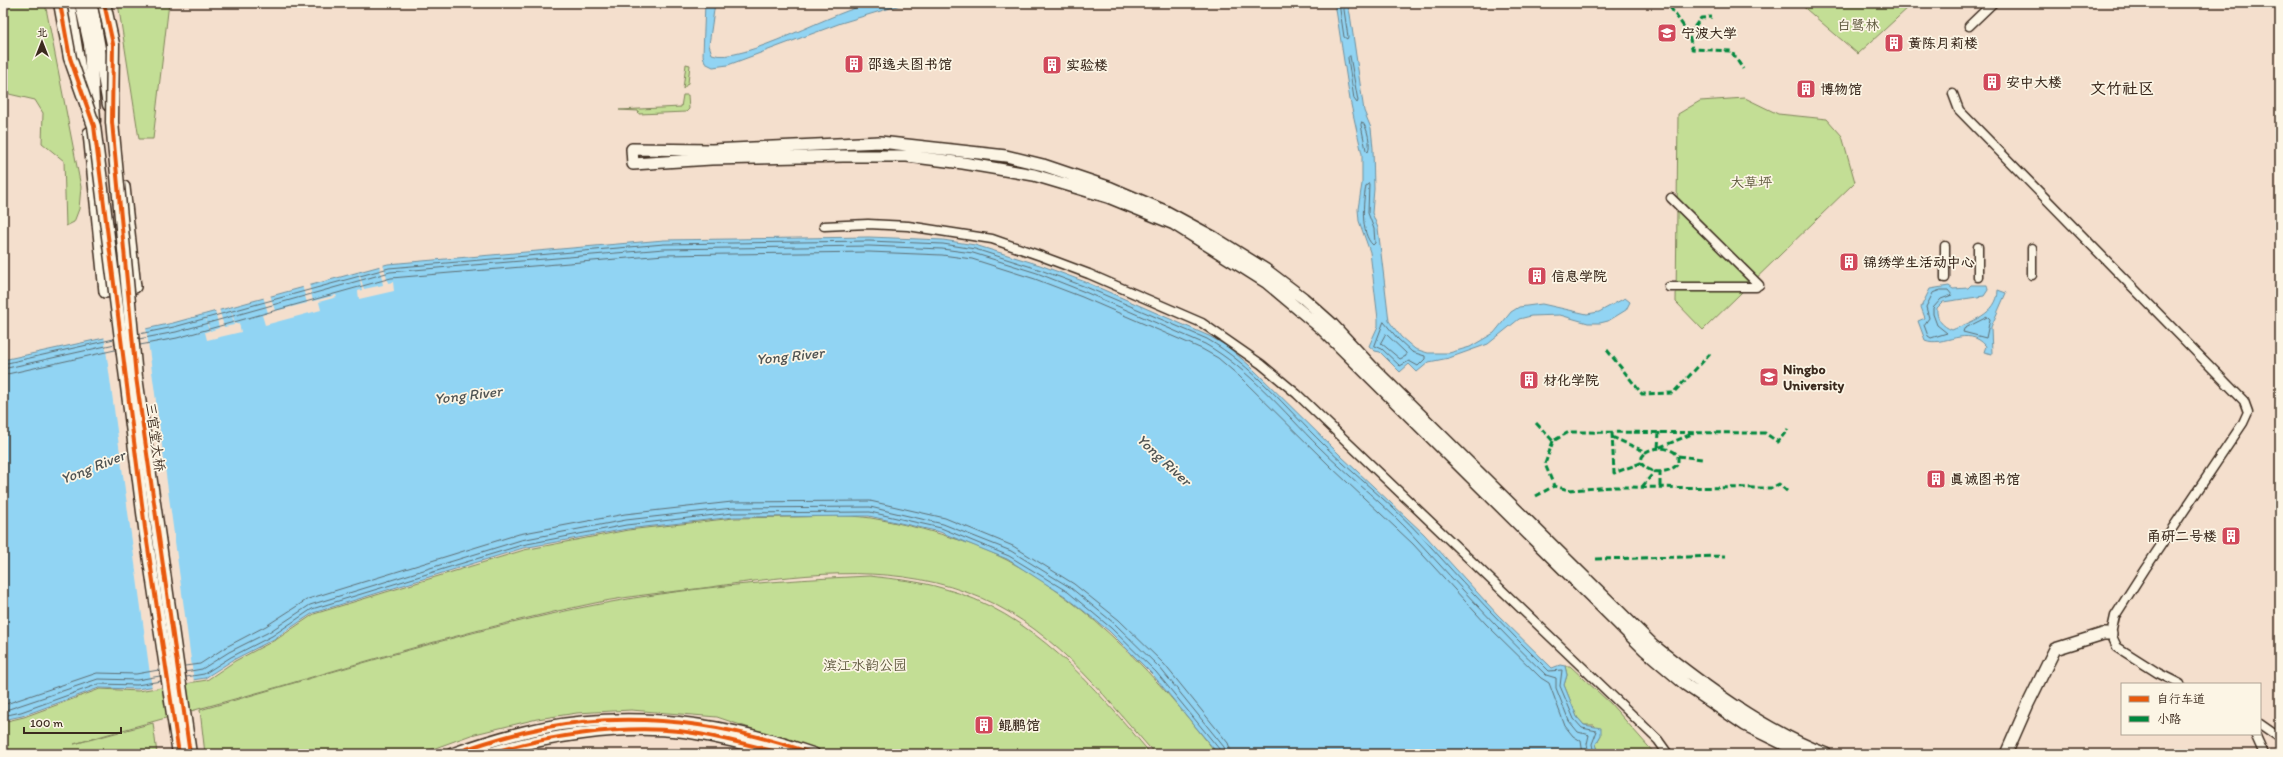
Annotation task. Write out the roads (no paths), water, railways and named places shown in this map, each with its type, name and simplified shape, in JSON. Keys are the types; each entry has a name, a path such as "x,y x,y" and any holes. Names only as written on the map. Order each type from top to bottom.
{"main road":[{"path":"60,3 70,58 94,126"},
{"name":"三官堂大桥","path":"81,3 90,44 94,126 145,528 179,754"},
{"name":"三官堂大桥","path":"91,3 112,122 136,377 190,754"},
{"path":"104,3 113,44 112,122"}],"street":[{"path":"69,3 86,103 105,292 135,287 117,124 96,3"},
{"path":"1969,26 1993,3"},
{"path":"1954,94 1959,110 2244,401 2248,412 2242,423 2140,576 2115,616 2110,634 2117,647 2158,673 2178,683"},
{"path":"1804,754 1745,725 1686,685 1645,650 1322,330 1266,282 1174,224 1100,195 1034,175 963,162 907,156 843,156 711,159 633,164 632,149 712,150 880,142 1006,156 1043,165 1111,188 1165,211 1213,237 1266,270 1326,318 1372,367 1665,654 1706,686 1799,744 1826,754"},
{"path":"1670,287 1757,286 1671,198"},
{"path":"824,226 868,224 908,226 992,239 1090,274 1202,323 1261,364 1297,394 1608,691 1658,740 1668,754"},
{"path":"1945,246 1945,278"},
{"path":"1978,247 1978,277"},
{"path":"2032,248 2032,275"},
{"path":"2006,754 2028,704 2055,649 2096,636 2110,634"},
{"path":"452,754 478,749 543,728 582,722 662,720 716,728 773,740 814,754"},
{"path":"2261,725 2280,738"},
{"path":"488,754 565,737 612,731 641,730 679,731 786,754"},
{"path":"2255,735 2264,754"}],"water":[{"path":"705,3 715,3 709,45 712,54 726,55 744,52 766,44 858,7 874,3 907,3 841,23 728,65 713,67 705,63 703,55"},
{"path":"1335,3 1347,3 1350,14 1364,111 1371,128 1374,189 1372,213 1378,228 1389,321 1401,337 1415,349 1428,353 1449,353 1470,347 1494,333 1511,312 1519,307 1542,304 1587,314 1599,312 1625,298 1630,302 1626,310 1608,321 1600,323 1588,323 1560,315 1531,316 1519,319 1488,344 1449,358 1429,362 1417,372 1409,364 1400,372 1380,352 1375,351 1369,346 1378,326 1378,319 1370,252 1359,221 1358,209 1362,184 1362,154 1350,100"},
{"name":"Yong River","path":"869,237 943,240 975,245 1040,265 1088,283 1209,336 1227,346 1249,365 1341,456 1424,534 1497,614 1552,668 1560,665 1565,666 1567,675 1564,685 1577,717 1584,725 1601,728 1601,735 1596,744 1599,754 1218,754 1153,675 1109,631 1065,596 1007,559 940,532 869,516 734,517 627,529 523,548 313,613 274,639 233,660 205,678 137,689 99,688 22,716 3,720 3,360 173,323 388,264 664,240"},
{"path":"1971,285 1987,285 1988,290 1984,296 1943,302 1937,308 1938,316 1940,322 1952,330 1982,316 1988,311 1997,298 1998,290 2006,293 1991,327 1992,354 1984,352 1986,346 1979,340 1971,337 1932,342 1925,340 1918,321 1925,318 1921,307 1930,289 1949,286 1953,289 1968,288"}],"place":[{"name":"宁波大学","path":"1667,33"},
{"name":"黄陈月莉楼","path":"1894,43"},
{"name":"邵逸夫图书馆","path":"854,64"},
{"name":"实验楼","path":"1052,65"},
{"name":"安中大楼","path":"1992,82"},
{"name":"博物馆","path":"1806,89"},
{"name":"锦绣学生活动中心","path":"1849,262"},
{"name":"信息学院","path":"1537,276"},
{"name":"Ningbo University","path":"1769,377"},
{"name":"材化学院","path":"1529,380"},
{"name":"真诚图书馆","path":"1936,479"},
{"name":"甬研二号楼","path":"2231,536"},
{"name":"鲲鹏馆","path":"984,725"}],"district":[{"name":"文竹社区","path":"2122,88"}],"park label":[{"name":"白鹭林","path":"1858,25"},
{"name":"大草坪","path":"1751,182"},
{"name":"滨江水韵公园","path":"865,665"}]}
